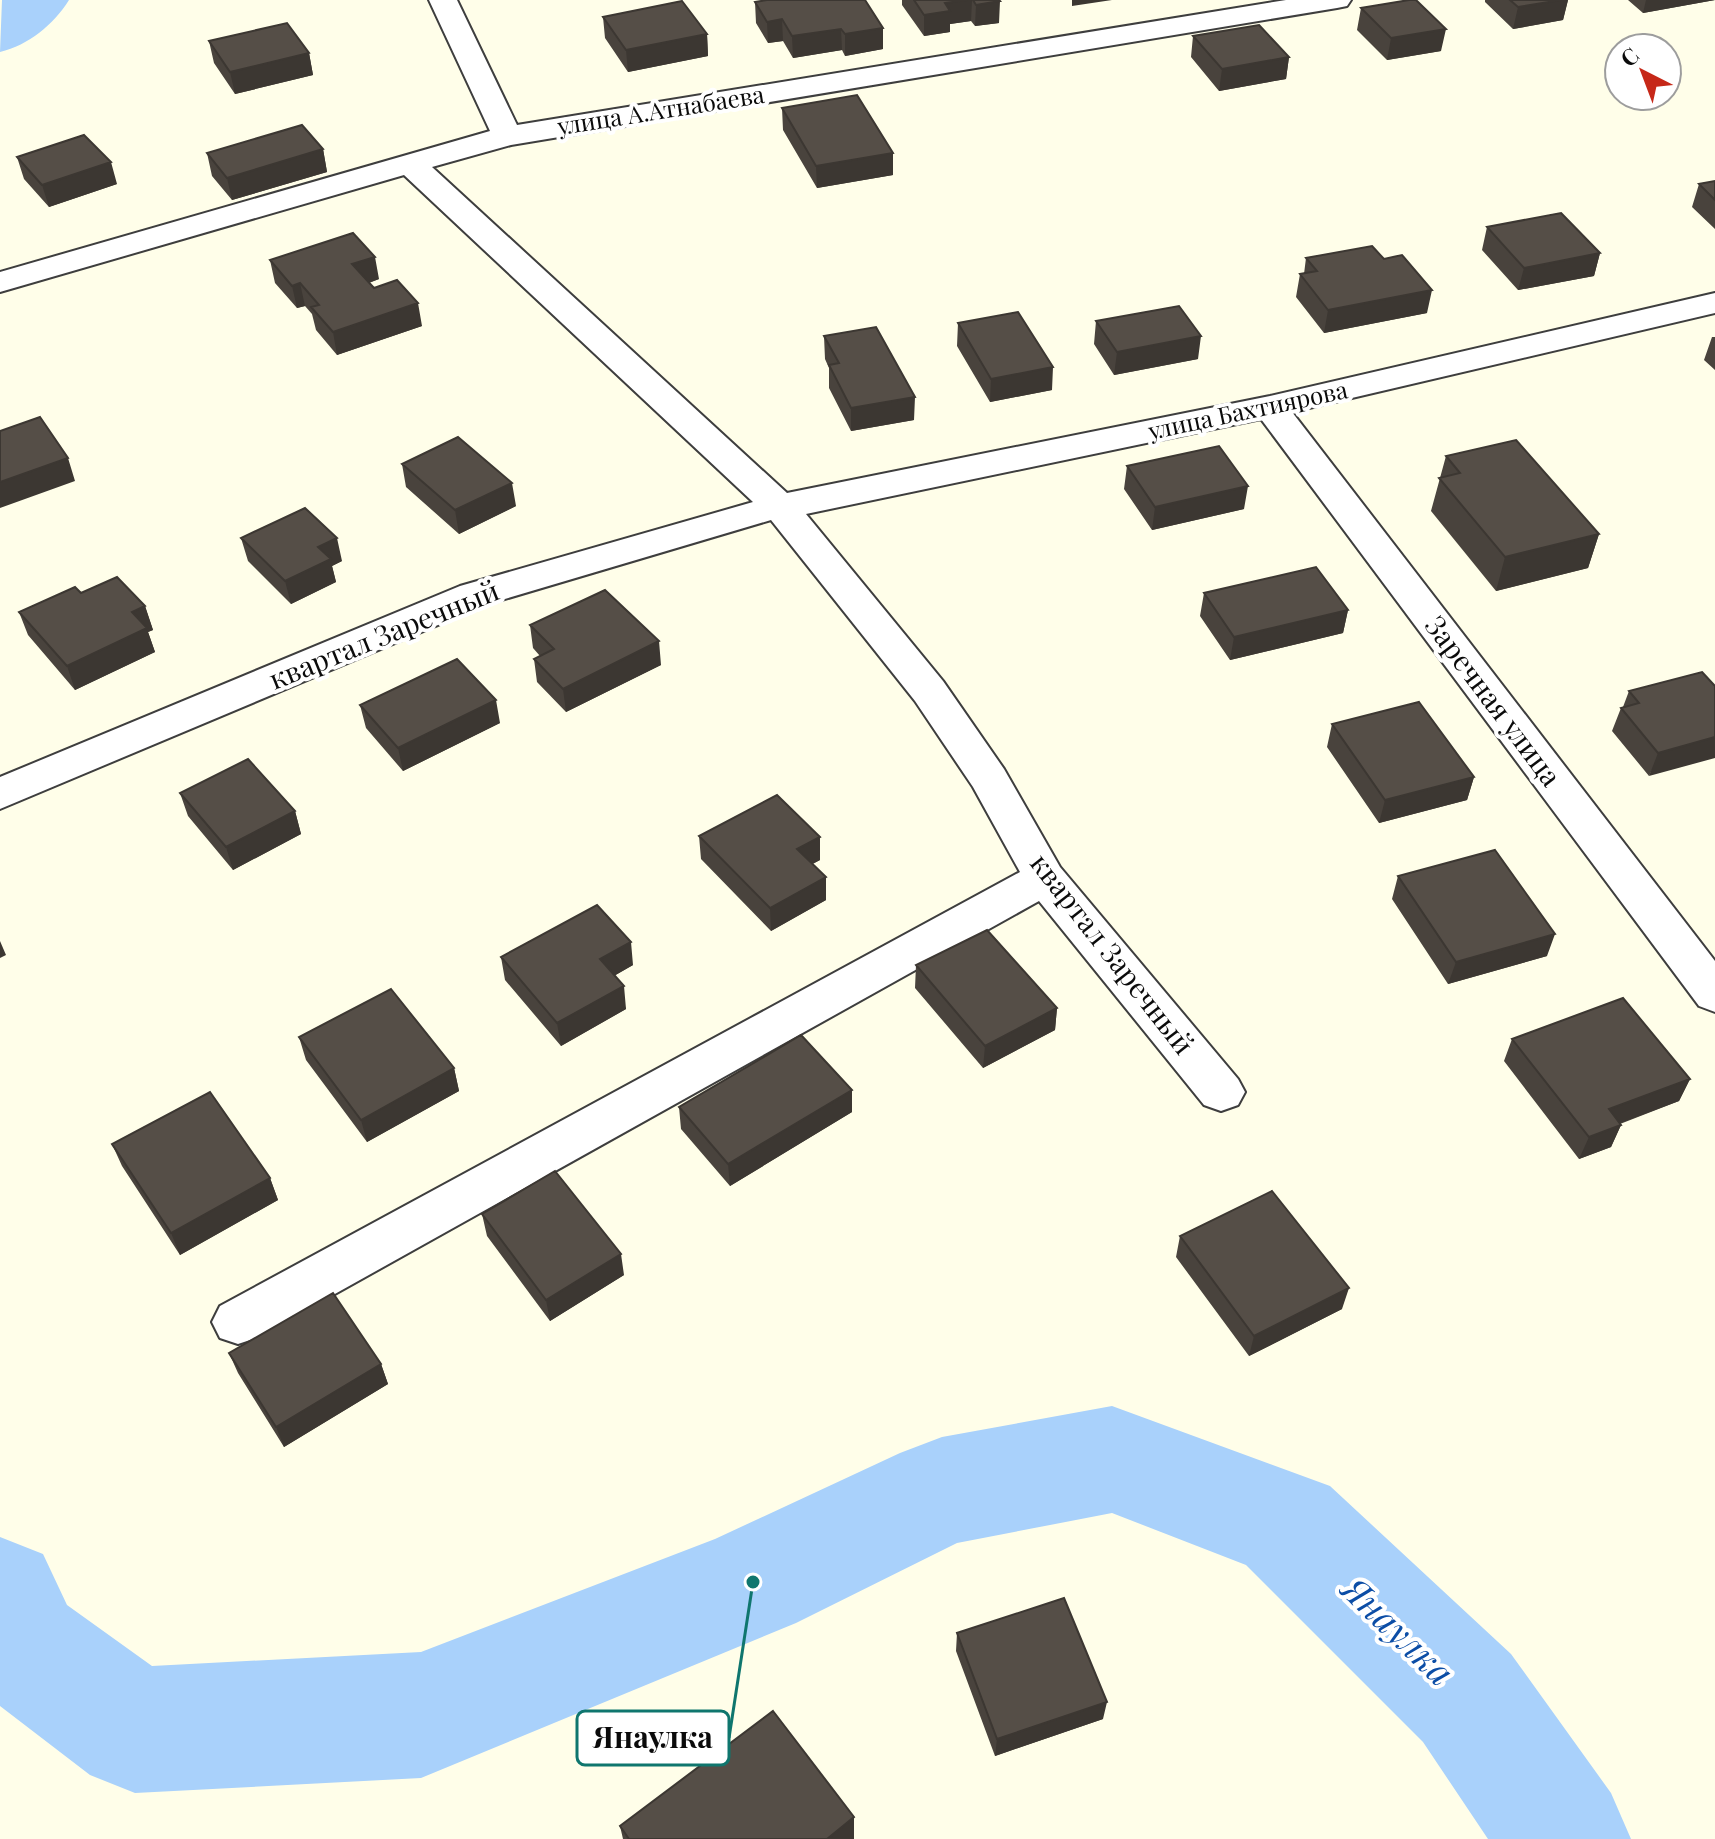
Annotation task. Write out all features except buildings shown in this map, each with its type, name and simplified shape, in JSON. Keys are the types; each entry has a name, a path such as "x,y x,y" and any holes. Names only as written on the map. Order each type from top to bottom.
{"street":[{"path":"443,0 507,136"},
{"name":"улица А.Атнабаева","path":"0,282 507,136 1337,0"},
{"name":"квартал Заречный","path":"410,164 779,506 929,691 989,779 1045,878 1221,1092"},
{"name":"улица Бахтиярова","path":"779,506 811,502 1270,407 1715,303"},
{"name":"Заречная улица","path":"1270,407 1715,994"},
{"name":"квартал Заречный","path":"0,794 474,595 779,506"},
{"path":"238,1322 1045,878"}],"waterway":[{"name":"Янаулка","path":"0,33 39,0"},
{"name":"Янаулка","path":"0,1595 23,1648 135,1730 421,1715 753,1582 942,1492 1112,1459 1288,1525 1467,1698 1565,1839"}],"place":[{"name":"Янаулка","path":"753,1582"}]}
